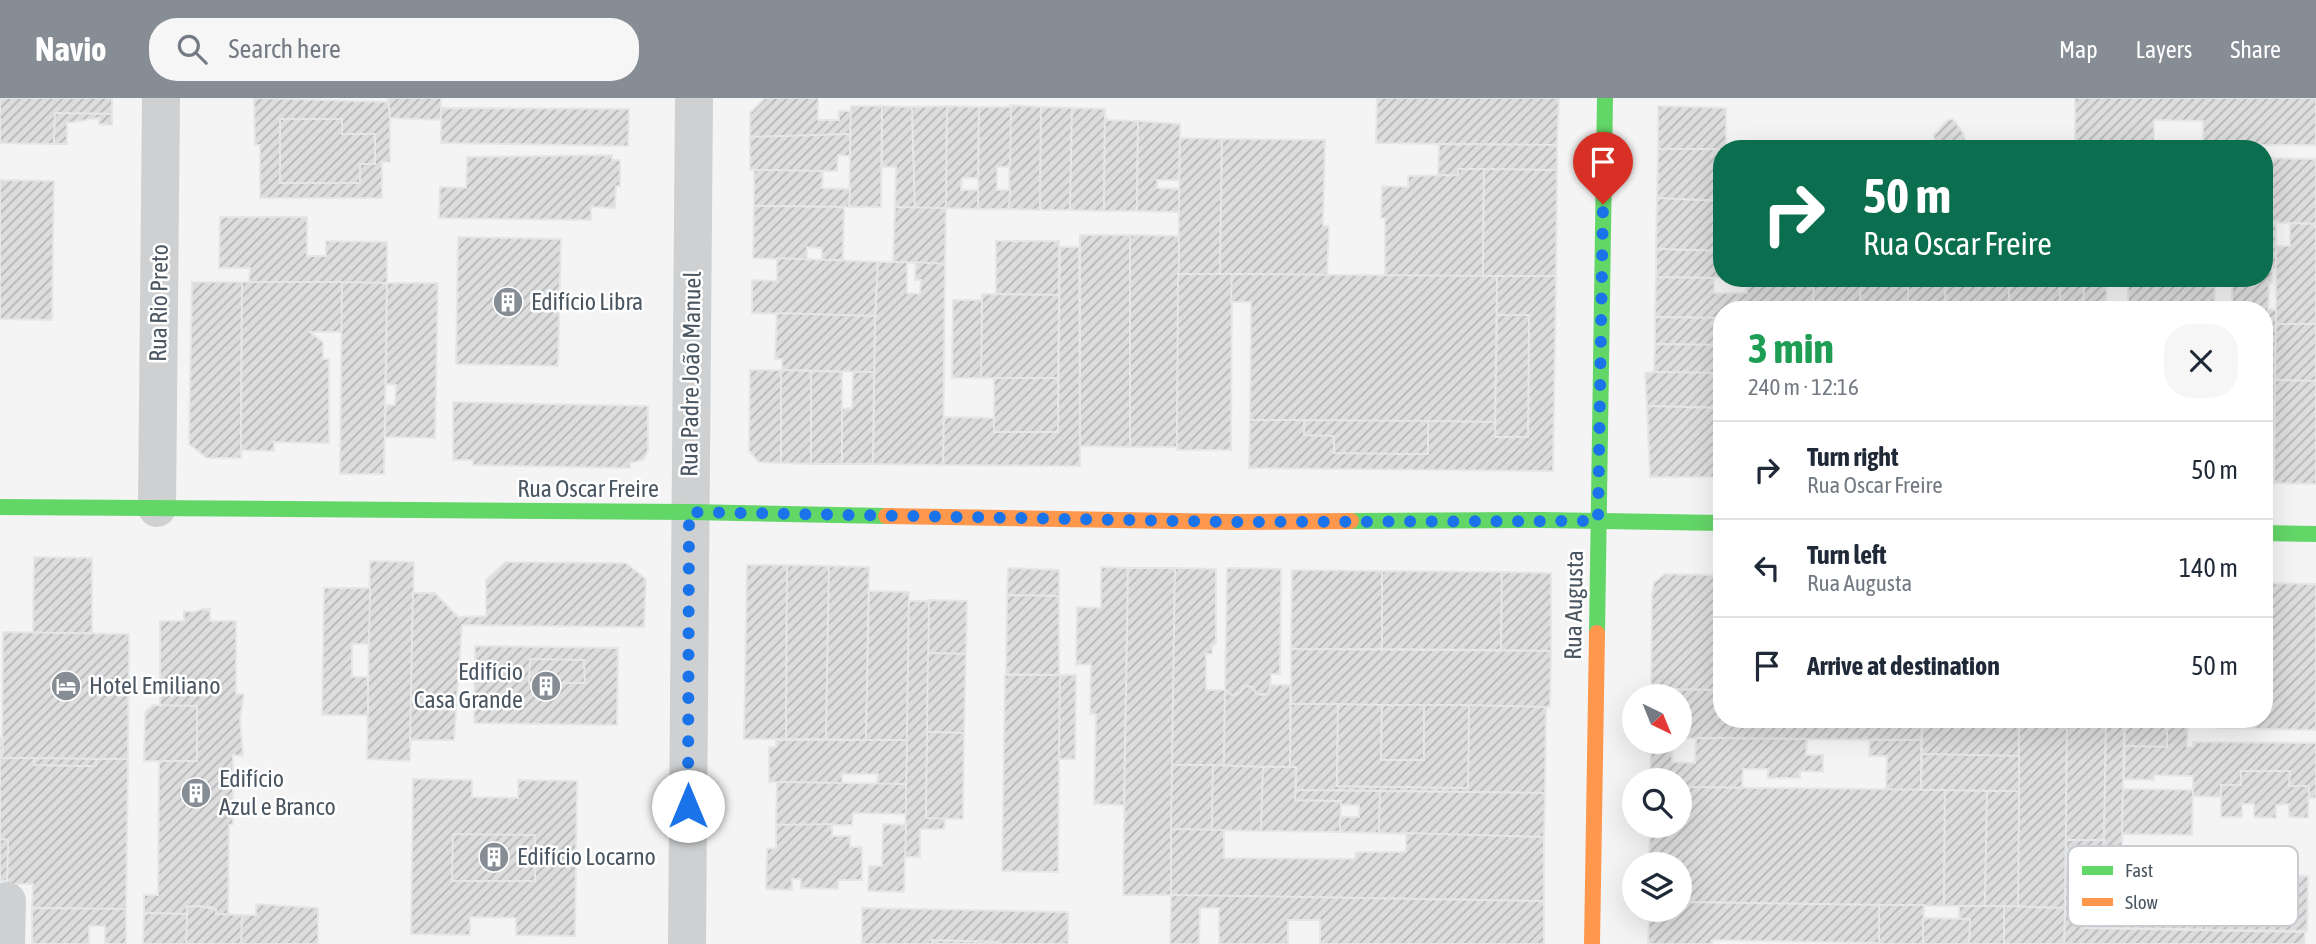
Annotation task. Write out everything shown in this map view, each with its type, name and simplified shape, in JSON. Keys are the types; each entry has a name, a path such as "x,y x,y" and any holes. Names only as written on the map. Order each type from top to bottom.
{"street":[{"name":"Rua Rio Preto","path":"157,508 161,98"},
{"name":"Rua Padre João Manuel","path":"687,944 694,98"},
{"name":"Rua Augusta","path":"1592,944 1605,98"},
{"name":"Rua Oscar Freire","path":"0,507 689,512 1233,522 1713,523"},
{"path":"2273,533 2316,534"},
{"path":"6,944 7,901"}],"building":[{"path":"0,98 112,98 112,114 55,113 54,144 0,143"},
{"path":"254,98 390,102 390,162 382,162 382,198 260,198 260,145 255,145"},
{"path":"388,98 441,98 441,120 390,118"},
{"path":"765,98 818,98 818,120 839,120 839,111 851,111 850,134 750,137 750,113"},
{"path":"1377,98 1559,98 1557,145 1376,143"},
{"path":"2075,98 2316,98 2316,145 2273,145 2273,140 2203,140 2203,121 2154,120 2154,140 2075,140"},
{"path":"1010,105 1041,107 1040,210 1009,209"},
{"path":"851,106 882,106 881,207 849,207"},
{"path":"882,106 912,107 915,208 895,207 896,167 882,167"},
{"path":"947,106 946,208 915,208 912,107"},
{"path":"947,106 979,107 978,178 962,178 961,190 978,190 978,209 946,208"},
{"path":"1658,106 1726,108 1726,140 1713,140 1713,149 1658,149"},
{"path":"979,107 1011,107 1010,167 997,167 997,190 1010,190 1009,209 978,209"},
{"path":"1041,107 1072,108 1070,210 1040,210"},
{"path":"441,108 629,109 628,146 441,143"},
{"path":"1072,108 1105,109 1104,211 1070,210"},
{"path":"55,113 112,114 112,125 99,124 99,118 67,123 67,144 54,144"},
{"path":"1105,117 1108,120 1138,121 1137,211 1104,211"},
{"path":"280,119 342,119 342,134 375,134 375,164 360,164 360,183 280,183"},
{"path":"1953,119 1965,140 1935,140 1934,135 1948,120"},
{"path":"1138,121 1180,124 1179,180 1157,180 1157,188 1179,189 1179,212 1137,211"},
{"path":"850,134 850,156 838,155 837,171 750,170 750,137"},
{"path":"1180,138 1222,139 1220,274 1178,274"},
{"path":"1222,139 1325,140 1323,226 1329,226 1327,275 1220,274"},
{"path":"1439,144 1557,145 1557,170 1458,169 1458,175 1438,175"},
{"path":"1658,149 1713,149 1713,201 1657,198"},
{"path":"612,155 612,160 620,160 620,186 616,186 615,208 591,207 591,220 439,218 440,187 466,188 467,157"},
{"path":"2273,158 2316,159 2316,224 2273,222"},
{"path":"1458,169 1484,169 1483,276 1385,276 1382,186 1408,187 1408,176 1458,175"},
{"path":"1484,169 1557,170 1556,276 1483,276"},
{"path":"754,170 823,171 822,188 850,189 849,207 754,206"},
{"path":"0,180 54,181 52,320 0,319"},
{"path":"1657,198 1713,201 1713,251 1656,249"},
{"path":"754,206 844,207 843,260 822,260 822,248 807,247 807,260 753,258"},
{"path":"895,207 946,208 945,264 893,262"},
{"path":"220,217 307,217 307,256 326,256 326,241 387,242 387,283 249,282 250,268 219,268"},
{"path":"2273,223 2276,223 2276,269 2273,269"},
{"path":"2290,223 2316,224 2316,324 2276,324 2276,246 2290,246"},
{"path":"1080,235 1130,235 1130,447 1080,446"},
{"path":"1130,235 1179,236 1177,447 1130,447"},
{"name":"Edifício Libra","path":"458,237 561,239 558,366 456,364"},
{"path":"996,241 1059,241 1059,295 996,294"},
{"path":"1060,247 1079,247 1080,466 943,465 944,417 994,418 994,432 1058,432"},
{"path":"1656,249 1713,251 1713,278 1656,277"},
{"path":"777,258 878,262 875,316 752,313 752,280 777,281"},
{"path":"878,262 907,262 907,293 920,294 921,280 915,280 916,262 945,264 943,465 873,464"},
{"path":"1178,274 1232,274 1231,450 1177,450"},
{"path":"1232,274 1497,276 1495,422 1250,420 1251,302 1231,302"},
{"path":"1497,276 1556,276 1553,471 1249,468 1250,420 1304,420 1304,435 1334,436 1334,453 1428,454 1428,421 1495,422 1495,437 1528,437 1529,315 1497,315"},
{"path":"1656,277 1713,278 1714,293 1747,293 1747,287 1814,287 1813,301 1713,301 1713,318 1655,317"},
{"path":"192,282 242,282 241,458 207,458 189,444"},
{"path":"242,282 342,282 342,332 310,332 323,342 323,359 329,359 329,443 274,442 274,451 241,450"},
{"path":"342,282 387,283 384,474 340,474"},
{"path":"387,283 438,283 435,438 385,437 386,405 395,405 396,385 386,384"},
{"path":"1814,287 1861,287 1860,301 1813,301"},
{"path":"1861,287 1908,287 1908,301 1860,301"},
{"path":"1908,287 1945,287 1946,301 1908,301"},
{"path":"1945,287 2009,287 2009,301 1946,301"},
{"path":"2009,287 2060,287 2060,301 2009,301"},
{"path":"2060,287 2084,287 2083,301 2060,301"},
{"path":"2084,287 2107,287 2106,301 2083,301"},
{"path":"2128,287 2215,287 2214,301 2128,301"},
{"path":"2232,287 2269,287 2268,301 2232,301"},
{"path":"982,294 1059,295 1058,378 981,378"},
{"path":"953,300 982,300 981,378 952,378"},
{"path":"2273,310 2276,310 2273,483"},
{"path":"777,313 875,316 874,372 782,370 782,359 775,359"},
{"path":"1497,315 1529,315 1528,437 1495,437"},
{"path":"1655,317 1713,318 1713,345 1655,344"},
{"path":"2276,324 2316,324 2316,381 2275,380"},
{"path":"1655,344 1713,345 1713,373 1654,372"},
{"path":"750,370 781,370 781,463 759,462 749,451"},
{"path":"781,370 811,371 811,464 781,463"},
{"path":"811,371 842,372 842,464 811,464"},
{"path":"853,372 874,372 873,464 842,464 842,409 852,408"},
{"path":"1645,373 1713,373 1713,408 1647,406"},
{"path":"994,378 1058,378 1058,432 994,432"},
{"path":"2275,380 2316,381 2316,484 2274,483"},
{"path":"453,402 648,406 648,451 643,460 630,463 630,468 473,465 473,460 453,460"},
{"path":"1647,406 1713,408 1713,477 1650,477"},
{"path":"1304,420 1428,421 1428,454 1334,453 1334,436 1304,435"},
{"path":"34,557 92,558 92,633 33,633"},
{"path":"370,561 414,562 410,761 367,759"},
{"path":"505,562 626,563 646,579 644,627 462,625 454,740 410,740 413,593 435,593 458,617 486,616 486,580"},
{"path":"747,565 787,565 786,739 744,739"},
{"path":"787,565 829,566 826,739 786,739"},
{"path":"829,566 869,567 866,740 826,739"},
{"path":"1101,567 1128,568 1124,805 1094,804 1096,714 1090,714 1091,664 1076,665 1077,607 1101,608"},
{"path":"1008,568 1059,570 1059,596 1007,595"},
{"path":"1128,568 1175,568 1171,895 1123,895"},
{"path":"1175,568 1216,569 1216,644 1212,645 1212,654 1206,654 1206,690 1225,690 1224,766 1172,765"},
{"path":"1227,568 1281,569 1280,674 1271,674 1267,694 1257,694 1252,687 1243,686 1241,692 1233,696 1225,690"},
{"path":"1292,570 1382,571 1382,649 1291,649"},
{"path":"1382,571 1502,572 1501,650 1382,649"},
{"path":"1502,572 1551,573 1551,651 1501,650"},
{"path":"1665,574 1713,575 1713,690 1692,690 1692,684 1651,684 1654,583"},
{"path":"2273,583 2316,584 2316,730 2216,728 2273,728"},
{"path":"324,588 370,588 369,644 352,644 352,677 368,677 368,715 322,715"},
{"path":"869,591 909,592 907,740 866,740"},
{"path":"1007,595 1059,596 1059,675 1006,674"},
{"path":"929,600 967,601 966,654 928,653"},
{"path":"909,601 929,601 926,818 945,818 944,829 920,829 920,857 905,857"},
{"name":"Edifício Azul e Branco","path":"210,609 210,621 236,621 236,694 244,694 240,718 243,756 233,755 233,824 229,825 228,915 216,914 216,909 211,907 196,906 187,907 187,914 144,913 144,895 158,895 159,761 197,761 197,706 160,706 160,621 184,621 184,611"},
{"name":"Hotel Emiliano","path":"3,632 129,634 128,759 2,758"},
{"name":"Edifício Casa Grande","path":"475,646 618,648 617,725 474,723"},
{"path":"1291,649 1551,651 1550,707 1291,704"},
{"path":"928,653 966,654 964,733 927,732"},
{"path":"530,659 584,660 585,683 529,683"},
{"path":"1005,675 1060,675 1058,872 1002,871"},
{"path":"1060,675 1076,675 1075,759 1059,759"},
{"path":"1271,685 1290,685 1290,767 1224,766 1225,690 1233,696 1241,692 1243,686 1252,687 1257,694 1262,695 1267,694"},
{"path":"1692,690 1713,690 1713,728 1922,728 1921,740 1692,738"},
{"path":"1291,704 1338,704 1337,786 1468,788 1469,705 1546,707 1545,793 1296,790 1296,767 1290,767"},
{"path":"1338,704 1382,705 1381,760 1424,760 1424,705 1469,705 1468,788 1337,786"},
{"path":"153,705 197,706 197,761 144,761 145,716 146,711"},
{"path":"1382,705 1424,705 1424,760 1381,760"},
{"path":"1922,728 2019,728 2019,756 1922,754"},
{"path":"2019,728 2067,728 2065,908 2018,907"},
{"path":"2067,728 2106,728 2104,840 2066,840"},
{"path":"2106,728 2124,728 2122,846 2104,846"},
{"path":"2125,728 2167,728 2167,747 2125,746"},
{"path":"2167,728 2188,728 2187,747 2194,746 2193,742 2316,743 2316,798 2309,798 2309,786 2289,786 2290,771 2241,771 2241,785 2221,785 2221,797 2193,796 2193,776 2154,775 2154,780 2124,779 2125,746 2167,747"},
{"path":"927,732 964,733 963,819 926,818"},
{"path":"0,738 3,738 2,758 34,758 34,765 96,766 96,759 128,759 126,909 32,908 33,884 7,884 8,840 0,839"},
{"path":"1696,738 1807,739 1806,755 1823,755 1823,772 1800,771 1800,778 1768,778 1768,769 1743,769 1742,788 1692,787 1692,768 1650,768 1651,754 1672,754 1672,762 1695,763"},
{"path":"776,740 907,740 906,784 877,784 878,774 842,774 842,783 769,782 769,747 776,747"},
{"path":"1870,740 1921,740 1921,790 1886,790 1887,756 1869,756"},
{"path":"1922,754 2019,756 2019,791 1921,790"},
{"path":"34,758 96,759 96,766 34,765"},
{"path":"1172,765 1213,765 1212,830 1171,829"},
{"path":"1213,765 1263,767 1261,831 1212,830"},
{"path":"1263,767 1296,767 1295,800 1341,801 1340,832 1261,831"},
{"path":"2241,771 2290,771 2289,786 2309,786 2308,818 2289,817 2289,804 2276,805 2276,818 2254,817 2254,804 2242,804 2242,817 2221,817 2221,785 2241,785"},
{"name":"Edifício Locarno","path":"413,779 472,780 472,797 518,798 518,780 577,781 575,936 516,935 516,918 470,917 470,935 411,934"},
{"path":"777,782 906,784 906,814 853,813 852,825 776,825"},
{"path":"1692,787 1945,790 1944,906 1692,902 1692,852 1649,852 1650,838 1692,838"},
{"path":"2123,789 2193,790 2192,835 2122,834"},
{"path":"1296,790 1380,791 1379,833 1340,832 1340,817 1359,817 1359,805 1341,805 1341,801 1295,800"},
{"path":"1945,790 1987,791 1985,906 1944,906"},
{"path":"1380,791 1545,793 1544,837 1379,833"},
{"path":"1987,791 2019,791 2018,907 1985,906"},
{"path":"832,824 832,836 850,836 850,847 862,847 862,880 838,880 838,889 801,888 801,879 792,879 792,890 766,889 767,849 776,848 776,825"},
{"path":"883,824 906,825 904,892 868,891 869,866 882,866"},
{"path":"1171,829 1224,830 1224,858 1355,859 1356,852 1406,852 1406,833 1544,837 1544,901 1171,895"},
{"path":"453,834 535,835 535,881 452,881"},
{"path":"0,839 8,840 7,881 0,881"},
{"path":"2066,840 2104,840 2104,846 2068,846 2066,851"},
{"path":"2066,851 2068,926 2305,932 2304,944 2064,944"},
{"path":"2298,876 2308,876 2307,931 2206,930 2206,926 2298,926"},
{"path":"1171,895 1544,901 1544,944 1320,944 1320,920 1288,920 1288,944 1219,944 1219,908 1200,908 1199,944 1170,944"},
{"path":"1692,902 1879,905 1879,943 1712,940 1712,944 1648,944 1649,922 1692,922"},
{"path":"256,904 318,908 318,944 241,944 242,915 256,915"},
{"path":"1879,905 1924,905 1923,944 1879,944"},
{"path":"1959,906 2004,906 2004,944 1969,944 1970,919 1959,919"},
{"path":"2004,906 2065,908 2064,944 2004,944"},
{"path":"187,907 216,909 216,914 242,915 241,944 186,944"},
{"path":"32,908 126,909 126,944 105,944 105,926 89,926 89,944 32,944"},
{"path":"862,908 1068,912 1068,944 862,944"},
{"path":"144,913 187,914 186,944 143,944"},
{"path":"1923,918 1970,919 1969,944 1923,944"},
{"path":"2085,926 2186,926 2186,929"},
{"path":"2186,926 2206,926 2206,930 2186,929"},
{"path":"932,940 998,942 998,944 932,944"}],"traffic: fast":[{"path":"1597,633 1605,98"},
{"path":"0,507 886,516"},
{"path":"1351,521 1713,523"},
{"path":"2273,533 2316,534"}],"traffic: slow":[{"path":"886,516 1233,522 1351,521"},
{"path":"1592,944 1597,633"}],"place":[{"name":"Edifício Libra","path":"508,302"},
{"name":"Hotel Emiliano","path":"66,686"},
{"name":"Edifício Casa Grande","path":"546,686"},
{"name":"Edifício Azul e Branco","path":"196,793"},
{"name":"Edifício Locarno","path":"494,857"}],"route":[{"path":"688,806 689,512 1233,522 1598,521 1603,204"}]}
